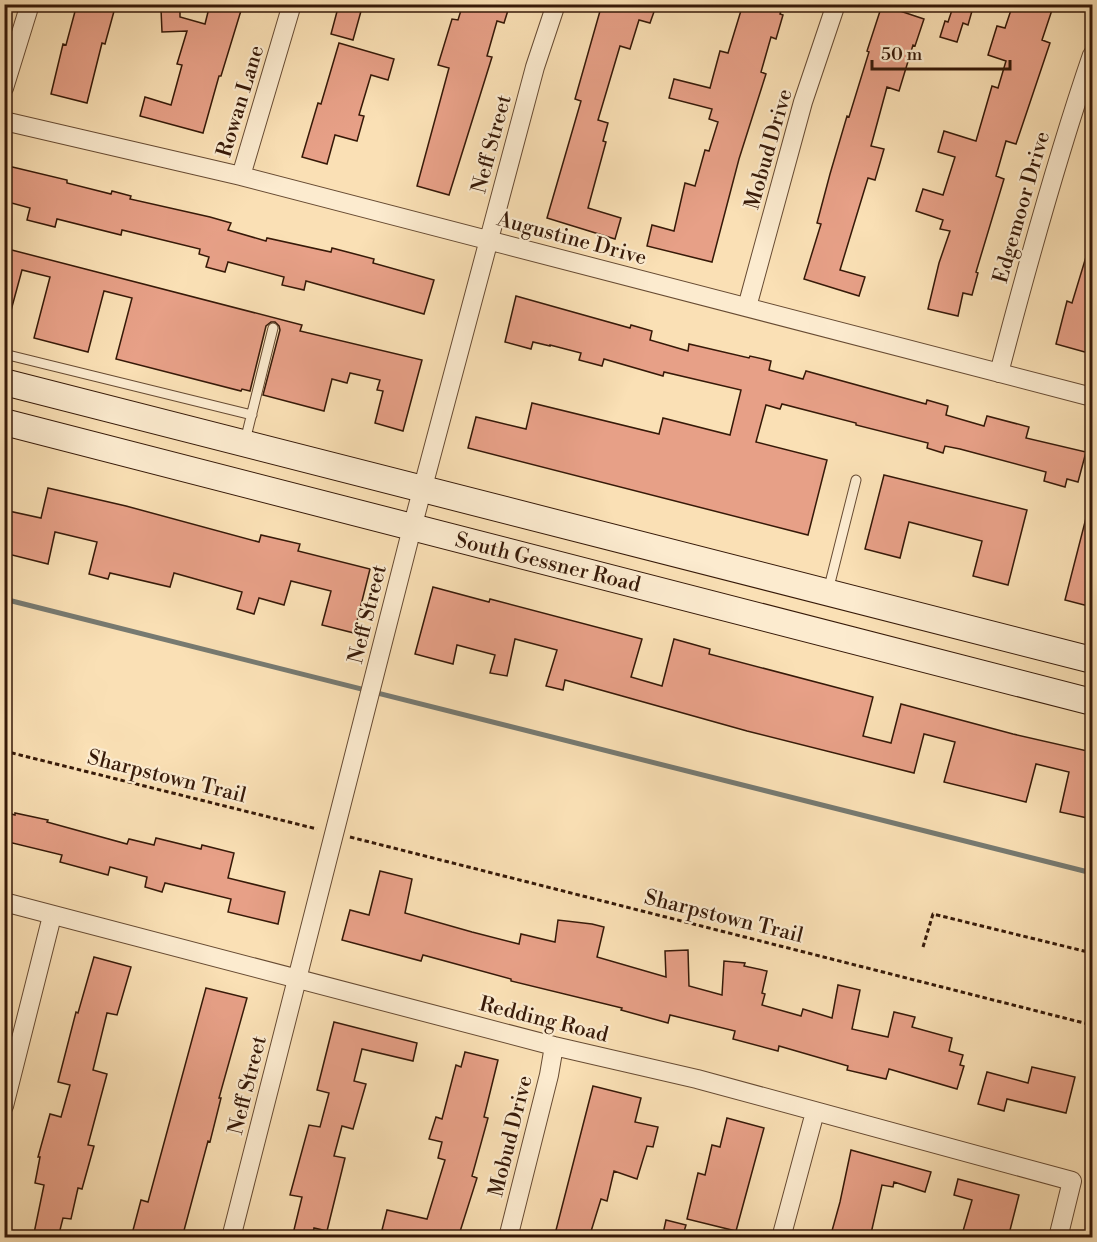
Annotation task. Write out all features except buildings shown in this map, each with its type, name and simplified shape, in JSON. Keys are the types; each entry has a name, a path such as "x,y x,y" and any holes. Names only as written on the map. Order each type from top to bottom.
{"main road":[{"name":"South Gessner Road","path":"4,382 1092,660"},
{"name":"South Gessner Road","path":"4,422 1092,702"},
{"path":"772,619 782,582"}],"street":[{"path":"4,88 30,4"},
{"name":"Rowan Lane","path":"241,176 292,4"},
{"name":"Neff Street","path":"231,1238 412,528 535,67 556,4"},
{"name":"Mobud Drive","path":"747,307 803,102 836,4"},
{"name":"Edgemoor Drive","path":"999,373 1034,239 1067,127 1092,55"},
{"name":"Augustine Drive","path":"4,120 241,176 1092,397"},
{"name":"Redding Road","path":"4,902 554,1046 697,1079 1072,1181 1058,1238"},
{"path":"4,1106 52,916"},
{"name":"Mobud Drive","path":"508,1238 549,1075 554,1046"},
{"path":"781,1238 815,1112"}],"lane":[{"path":"245,443 273,328"},
{"path":"4,354 252,415"},
{"path":"827,594 856,480"}],"path":[{"name":"Sharpstown Trail","path":"4,751 323,830"},
{"name":"Sharpstown Trail","path":"348,836 1092,1025"},
{"path":"923,947 933,914 1092,953"}],"waterway":[{"path":"4,599 1092,873"}]}
